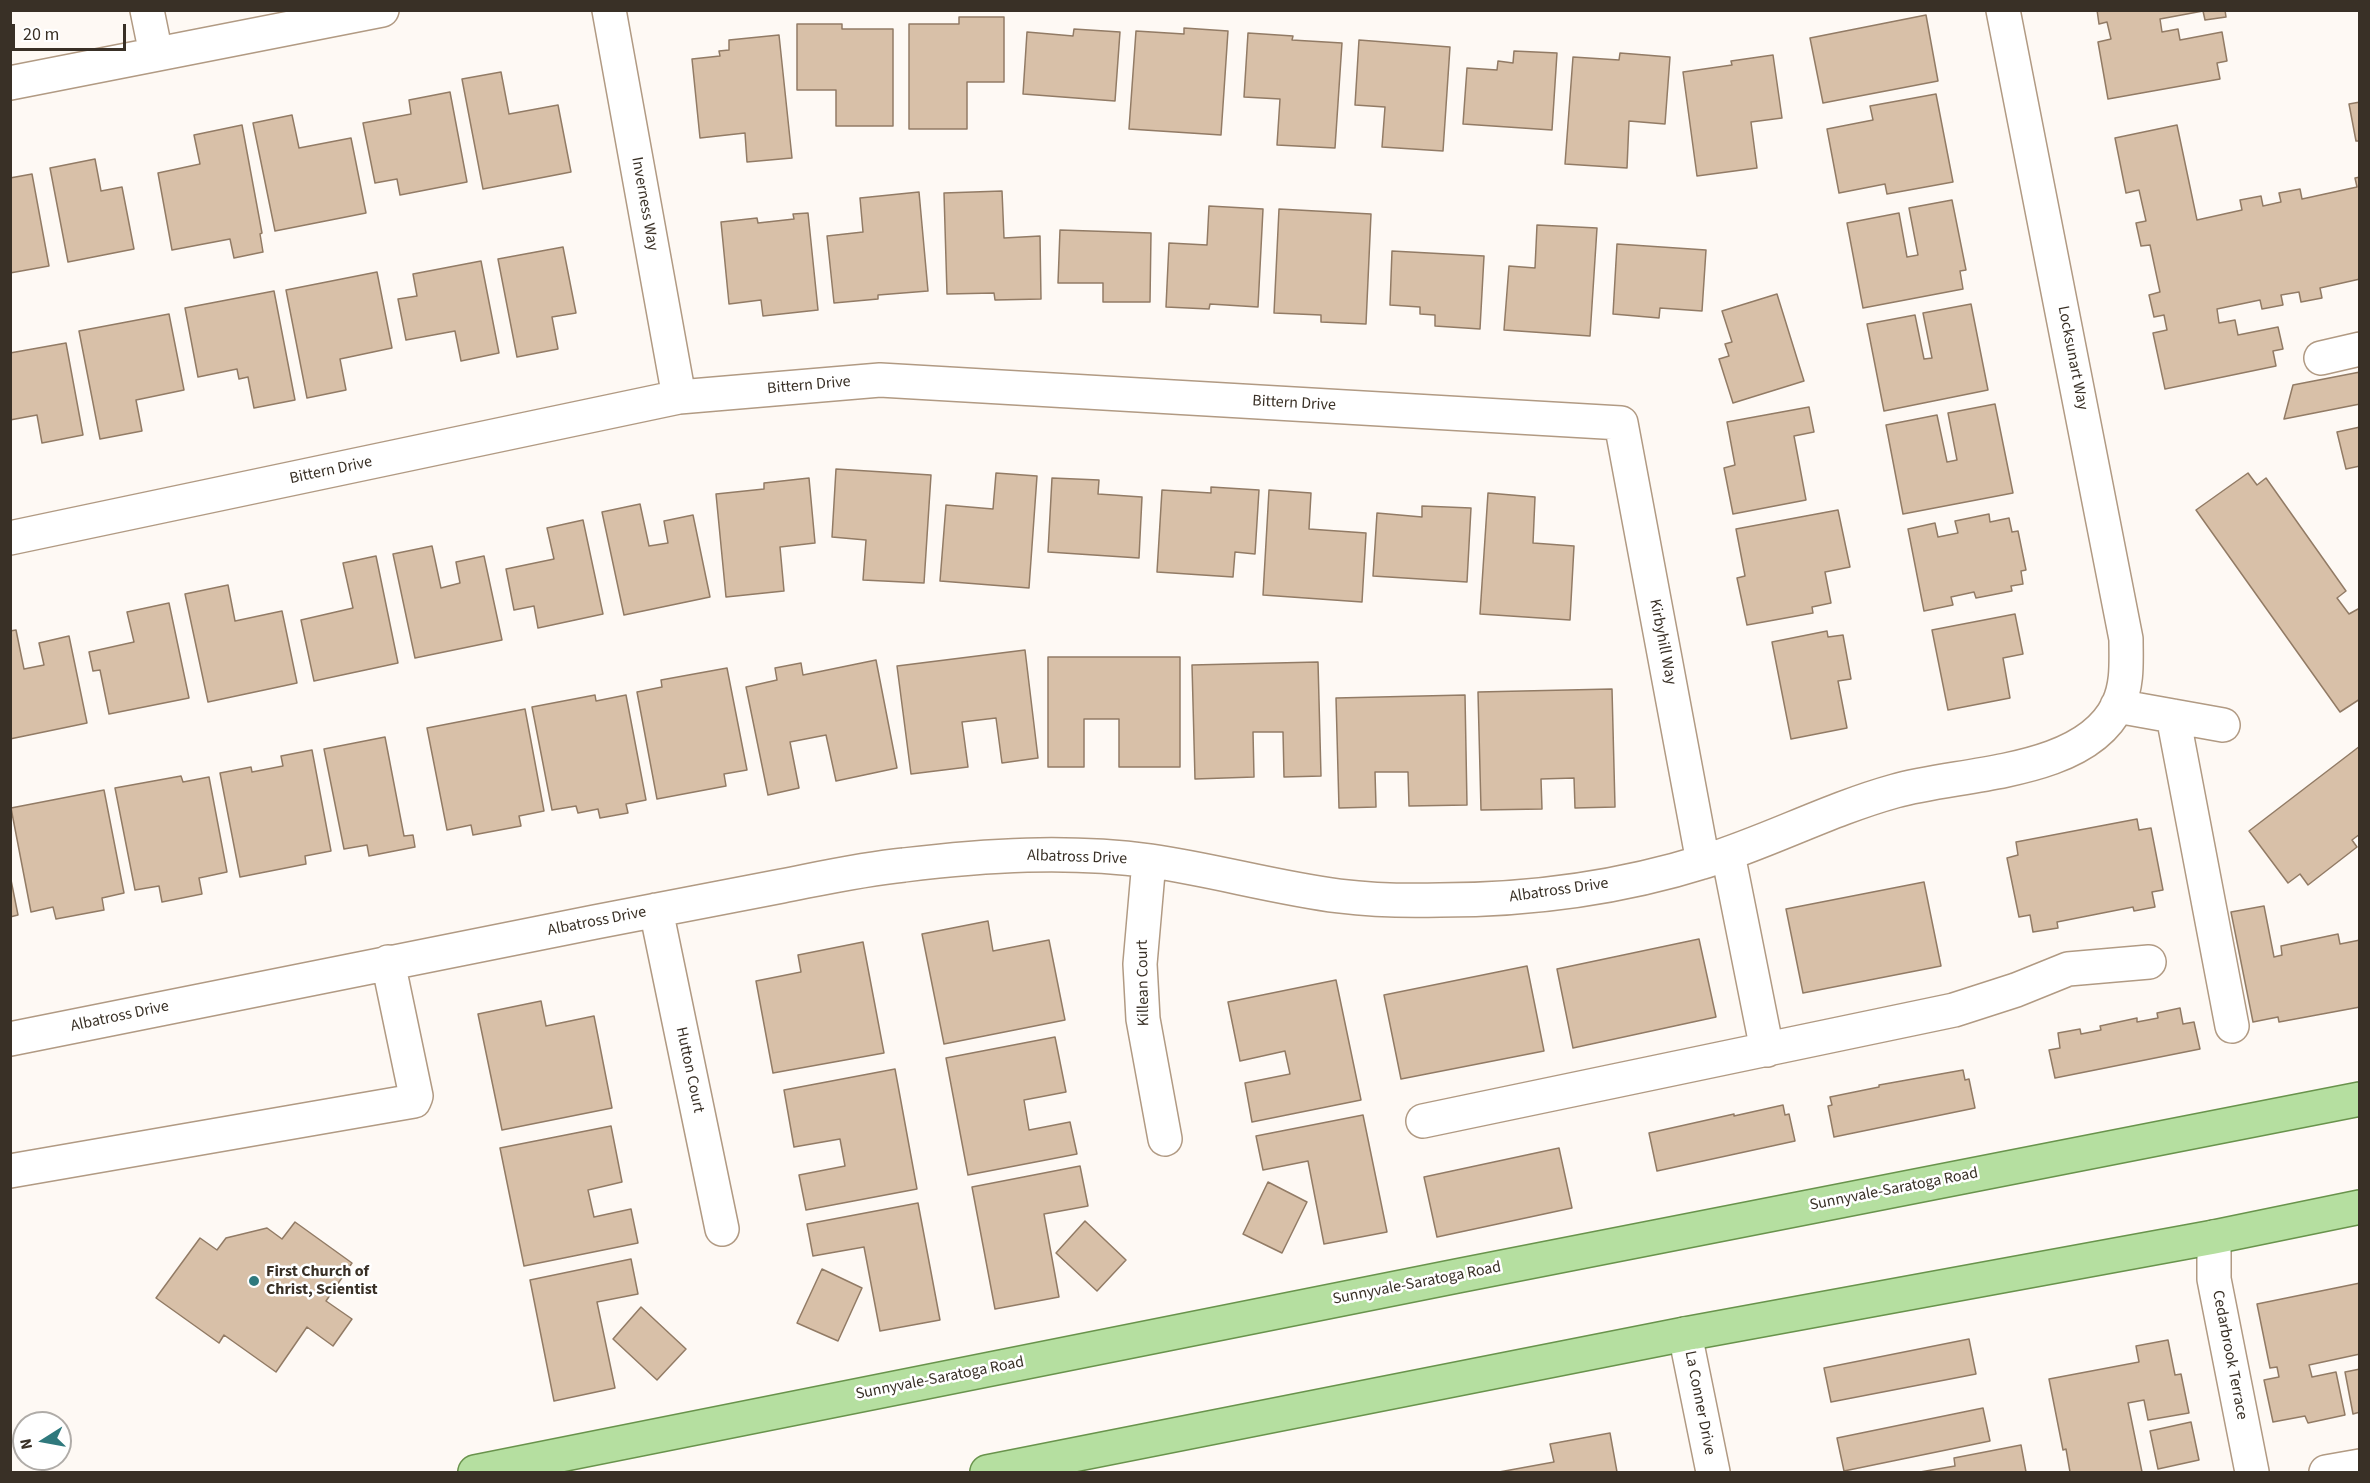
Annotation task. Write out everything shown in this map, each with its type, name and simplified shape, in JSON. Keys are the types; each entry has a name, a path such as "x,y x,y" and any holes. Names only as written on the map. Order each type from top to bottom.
{"main road":[{"name":"Sunnyvale-Saratoga Road","path":"475,1473 1445,1278 2360,1099"},
{"path":"987,1473 1685,1334 2214,1237 2360,1207"}],"street":[{"path":"147,10 156,54"},
{"path":"10,83 382,10"},
{"name":"Inverness Way","path":"609,10 679,397"},
{"name":"Locksunart Way","path":"2003,10 2126,639 2126,679 2117,706"},
{"path":"2321,358 2360,349"},
{"name":"Bittern Drive","path":"10,538 679,397 880,380 1621,423"},
{"name":"Kirbyhill Way","path":"1621,423 1715,858 1767,1050"},
{"path":"2117,706 2223,725"},
{"name":"Albatross Drive","path":"10,1039 388,962 882,867 981,856 1069,855 1149,861 1339,896 1433,901 1506,899 1578,890 1647,877 1715,858 1896,790 2029,765 2059,755 2086,743 2103,728 2117,706"},
{"path":"2173,716 2232,1026"},
{"name":"Killean Court","path":"1149,861 1140,964 1143,1019 1165,1139"},
{"name":"Hutton Court","path":"656,910 722,1229"},
{"path":"10,1171 414,1101 416,1096 388,962"},
{"path":"1423,1121 1954,1010 2016,990 2068,969 2150,962"},
{"name":"Cedarbrook Terrace","path":"2214,1237 2214,1279 2252,1473"},
{"name":"La Conner Drive","path":"1685,1334 1713,1473"},
{"path":"2326,1473 2360,1466"}],"building":[{"path":"2097,10 2225,10 2226,17 2205,20 2203,11 2160,19 2162,32 2178,29 2180,40 2222,32 2227,61 2217,63 2220,79 2108,99 2098,42 2111,39 2107,22 2099,24"},
{"path":"1926,15 1938,81 1823,103 1810,38"},
{"path":"959,17 1004,17 1004,82 967,82 967,129 909,129 909,24 959,24"},
{"path":"797,24 842,24 842,29 893,29 893,126 836,126 836,90 797,90"},
{"path":"1184,28 1228,31 1221,135 1129,129 1136,31 1184,34"},
{"path":"1074,29 1120,32 1115,101 1023,94 1027,32 1073,36"},
{"path":"1248,33 1293,36 1292,40 1342,43 1335,148 1277,145 1280,99 1244,97"},
{"path":"779,35 792,158 747,162 745,133 700,138 692,59 720,56 719,51 729,50 729,40"},
{"path":"1359,40 1450,47 1443,151 1382,147 1385,107 1355,105"},
{"path":"1514,51 1557,53 1552,130 1463,124 1467,68 1497,70 1498,61 1513,63"},
{"path":"1620,53 1670,57 1665,124 1629,121 1627,168 1565,164 1573,57 1619,60"},
{"path":"1773,55 1782,118 1751,122 1757,168 1697,176 1683,72 1732,65 1731,61"},
{"path":"501,72 509,114 558,105 571,172 483,189 462,79"},
{"path":"450,92 467,182 400,195 397,179 375,183 363,123 411,114 409,100"},
{"path":"1936,94 1953,182 1887,194 1885,184 1839,193 1827,129 1873,120 1870,106"},
{"path":"2360,102 2360,141 2356,141 2349,104"},
{"path":"292,115 299,148 351,138 366,213 275,231 253,123"},
{"path":"242,125 262,233 260,234 263,252 234,258 230,239 172,250 158,173 200,164 194,135"},
{"path":"2177,125 2197,220 2242,210 2240,200 2261,196 2263,206 2281,202 2279,193 2300,189 2302,199 2357,187 2355,178 2360,177 2360,279 2320,288 2322,298 2301,302 2299,292 2281,295 2283,305 2262,309 2260,300 2217,309 2219,323 2235,320 2238,335 2278,327 2283,349 2273,351 2276,366 2165,389 2153,333 2167,330 2164,315 2154,317 2149,295 2160,292 2150,245 2141,246 2136,223 2146,221 2139,190 2126,193 2115,138"},
{"path":"95,159 101,191 122,187 134,249 68,262 50,168"},
{"path":"32,174 49,266 10,273 10,178"},
{"path":"1002,191 1004,238 1040,236 1041,299 995,300 994,293 947,294 944,193"},
{"path":"919,192 928,291 878,295 878,299 834,303 827,236 863,232 860,198"},
{"path":"1952,200 1966,270 1960,271 1963,289 1863,308 1847,223 1899,213 1907,257 1918,255 1909,208"},
{"path":"1209,206 1263,209 1258,307 1210,304 1209,309 1166,307 1169,243 1207,245"},
{"path":"1279,209 1371,214 1366,324 1321,322 1321,315 1274,313"},
{"path":"808,213 818,310 763,316 761,300 729,304 721,222 757,218 758,223 794,219 793,214"},
{"path":"1537,225 1597,228 1590,336 1504,330 1509,266 1535,268"},
{"path":"1060,230 1151,233 1150,302 1103,302 1103,283 1058,283"},
{"path":"1617,244 1706,250 1702,311 1660,308 1659,318 1613,314"},
{"path":"563,247 576,313 552,317 558,349 517,357 498,259"},
{"path":"1392,251 1484,256 1480,329 1435,326 1435,315 1420,314 1420,307 1390,305"},
{"path":"481,261 499,353 461,361 455,331 406,340 398,299 417,296 413,274"},
{"path":"377,272 392,348 340,359 346,390 307,398 286,290"},
{"path":"274,291 295,400 254,408 248,377 239,379 237,369 198,377 185,308"},
{"path":"1777,294 1804,381 1733,403 1719,359 1729,356 1725,344 1732,342 1722,311"},
{"path":"1971,304 1988,390 1884,411 1867,324 1915,315 1924,359 1932,358 1923,313"},
{"path":"169,314 184,390 136,400 142,431 100,439 79,331"},
{"path":"66,343 83,435 42,443 37,415 10,420 10,353"},
{"path":"2360,372 2360,404 2284,419 2293,385"},
{"path":"1995,404 2013,493 1903,514 1886,425 1937,415 1947,462 1957,460 1948,413"},
{"path":"1809,407 1814,432 1794,436 1806,500 1733,514 1724,468 1735,465 1727,422"},
{"path":"2360,427 2360,466 2346,469 2337,432"},
{"path":"836,469 931,475 924,583 863,580 866,540 832,537"},
{"path":"996,473 1037,476 1029,588 940,581 946,505 993,509"},
{"path":"2248,473 2257,485 2266,478 2346,591 2337,598 2349,614 2358,609 2360,611 2360,699 2340,712 2196,510"},
{"path":"809,478 815,543 780,547 784,591 726,597 716,494 764,489 764,483"},
{"path":"1052,478 1099,480 1098,494 1142,497 1139,558 1048,552"},
{"path":"1211,487 1259,490 1255,554 1235,552 1233,577 1157,572 1162,490 1211,493"},
{"path":"1269,490 1311,493 1309,529 1366,533 1362,602 1263,595"},
{"path":"1488,493 1535,497 1533,543 1574,546 1570,620 1480,614"},
{"path":"640,504 649,546 668,543 664,521 693,515 710,597 624,615 602,512"},
{"path":"1422,506 1471,508 1467,582 1373,576 1377,513 1422,517"},
{"path":"1838,510 1850,567 1825,572 1831,603 1812,607 1813,613 1747,625 1737,578 1745,576 1736,529"},
{"path":"1989,514 1990,522 2009,518 2012,532 2018,531 2026,570 2021,571 2023,584 2011,586 2012,591 1976,598 1974,592 1951,597 1953,605 1924,611 1908,529 1935,523 1938,537 1958,533 1955,521"},
{"path":"583,520 603,614 538,628 534,606 514,610 506,569 554,559 547,528"},
{"path":"432,546 441,588 460,583 456,562 484,556 502,640 415,658 393,554"},
{"path":"376,556 398,663 314,681 301,620 353,608 343,563"},
{"path":"228,585 235,621 282,611 297,683 208,702 185,594"},
{"path":"169,603 189,698 109,714 100,670 93,671 89,652 134,642 127,612"},
{"path":"2015,614 2023,654 2003,658 2010,698 1948,710 1932,630"},
{"path":"16,630 24,669 44,665 39,643 69,636 87,723 10,739 10,631"},
{"path":"1827,631 1828,637 1843,635 1851,679 1838,681 1847,728 1791,739 1772,642"},
{"path":"1025,650 1038,758 1002,763 996,718 962,722 968,767 911,774 897,666"},
{"path":"1048,657 1180,657 1180,767 1119,767 1119,719 1084,719 1084,767 1048,767"},
{"path":"876,660 897,768 836,781 826,735 790,742 799,788 768,795 746,687 777,680 775,668 801,663 803,675"},
{"path":"1318,662 1321,776 1284,777 1283,732 1253,732 1254,777 1195,779 1192,665"},
{"path":"727,668 747,770 724,774 726,786 657,799 637,692 662,687 661,680"},
{"path":"1612,689 1615,807 1575,808 1574,778 1541,779 1542,809 1481,810 1478,692"},
{"path":"595,695 596,701 626,695 646,800 626,804 628,813 600,818 598,809 578,813 576,806 552,810 532,707"},
{"path":"1465,695 1467,805 1409,806 1408,772 1375,772 1376,807 1339,808 1336,698"},
{"path":"525,709 544,811 519,816 521,826 473,835 471,825 447,830 427,728"},
{"path":"385,737 404,836 413,835 415,847 369,856 367,845 344,849 324,749"},
{"path":"2360,746 2360,834 2352,840 2357,847 2308,885 2300,874 2288,883 2249,831"},
{"path":"312,750 331,851 305,856 306,864 240,877 220,773 251,767 252,772 283,766 281,756"},
{"path":"181,776 183,782 209,777 227,872 199,878 202,894 162,902 159,886 135,890 115,788"},
{"path":"104,790 124,893 102,898 104,910 56,919 53,907 31,912 11,808"},
{"path":"2137,819 2139,830 2151,828 2163,890 2152,892 2155,907 2134,911 2133,907 2057,922 2058,928 2033,932 2030,915 2019,917 2007,858 2018,855 2016,842"},
{"path":"10,875 18,915 10,917"},
{"path":"1924,882 1941,966 1803,993 1786,909"},
{"path":"2264,906 2274,957 2282,955 2281,946 2338,934 2340,944 2360,940 2360,1007 2279,1022 2278,1017 2253,1022 2231,912"},
{"path":"988,921 993,951 1049,940 1065,1020 944,1044 922,934"},
{"path":"1699,939 1716,1017 1573,1048 1557,969"},
{"path":"863,942 884,1053 773,1073 756,981 801,972 798,955"},
{"path":"1527,966 1544,1051 1401,1079 1384,995"},
{"path":"1336,980 1361,1100 1252,1122 1245,1083 1290,1074 1285,1051 1240,1061 1228,1002"},
{"path":"541,1001 546,1026 594,1016 612,1108 502,1130 478,1014"},
{"path":"2180,1008 2183,1024 2194,1022 2200,1049 2055,1078 2049,1050 2060,1048 2058,1033 2080,1029 2081,1034 2101,1030 2100,1026 2137,1018 2137,1022 2158,1018 2157,1013"},
{"path":"1055,1037 1066,1092 1024,1100 1029,1130 1070,1122 1077,1154 968,1175 946,1058"},
{"path":"895,1069 917,1189 806,1210 799,1175 845,1166 840,1139 794,1147 784,1090"},
{"path":"1963,1070 1965,1080 1969,1079 1975,1108 1834,1137 1828,1106 1832,1105 1830,1097 1879,1087 1879,1085"},
{"path":"1783,1105 1785,1115 1789,1114 1795,1141 1657,1171 1649,1133"},
{"path":"1363,1115 1387,1232 1324,1244 1308,1161 1263,1170 1256,1136"},
{"path":"611,1126 622,1182 588,1190 594,1217 631,1209 638,1243 524,1266 500,1148"},
{"path":"1559,1148 1572,1208 1437,1237 1424,1177"},
{"path":"1080,1166 1088,1206 1044,1214 1059,1297 995,1309 972,1187"},
{"path":"1268,1182 1307,1202 1282,1253 1243,1234"},
{"path":"918,1203 940,1320 880,1331 864,1247 813,1256 807,1224"},
{"path":"1085,1221 1126,1260 1097,1291 1056,1253"},
{"name":"First Church of Christ, Scientist","path":"295,1222 352,1263 326,1301 352,1319 333,1346 307,1327 276,1372 224,1335 219,1343 156,1298 200,1238 217,1250 226,1238 267,1228 282,1239"},
{"path":"631,1259 638,1294 597,1302 615,1388 554,1401 530,1280"},
{"path":"822,1269 862,1288 838,1341 797,1323"},
{"path":"2360,1283 2360,1354 2309,1365 2312,1377 2336,1372 2345,1415 2308,1423 2305,1416 2273,1422 2264,1380 2279,1377 2277,1367 2270,1368 2257,1304"},
{"path":"641,1307 686,1349 657,1380 613,1339"},
{"path":"1969,1339 1976,1374 1831,1402 1824,1368"},
{"path":"2168,1340 2175,1375 2181,1374 2189,1413 2148,1420 2144,1400 2128,1403 2142,1472 2070,1472 2066,1449 2063,1450 2049,1379 2139,1362 2136,1346"},
{"path":"2360,1369 2360,1412 2353,1414 2345,1372"},
{"path":"1983,1408 1990,1441 1844,1471 1837,1438"},
{"path":"2191,1422 2199,1460 2158,1469 2150,1431"},
{"path":"1610,1433 1617,1472 1499,1472 1554,1462 1550,1444"},
{"path":"2021,1445 2026,1472 1920,1472 1955,1466 1954,1458"}],"place":[{"name":"First Church of Christ, Scientist","path":"254,1281"}]}
